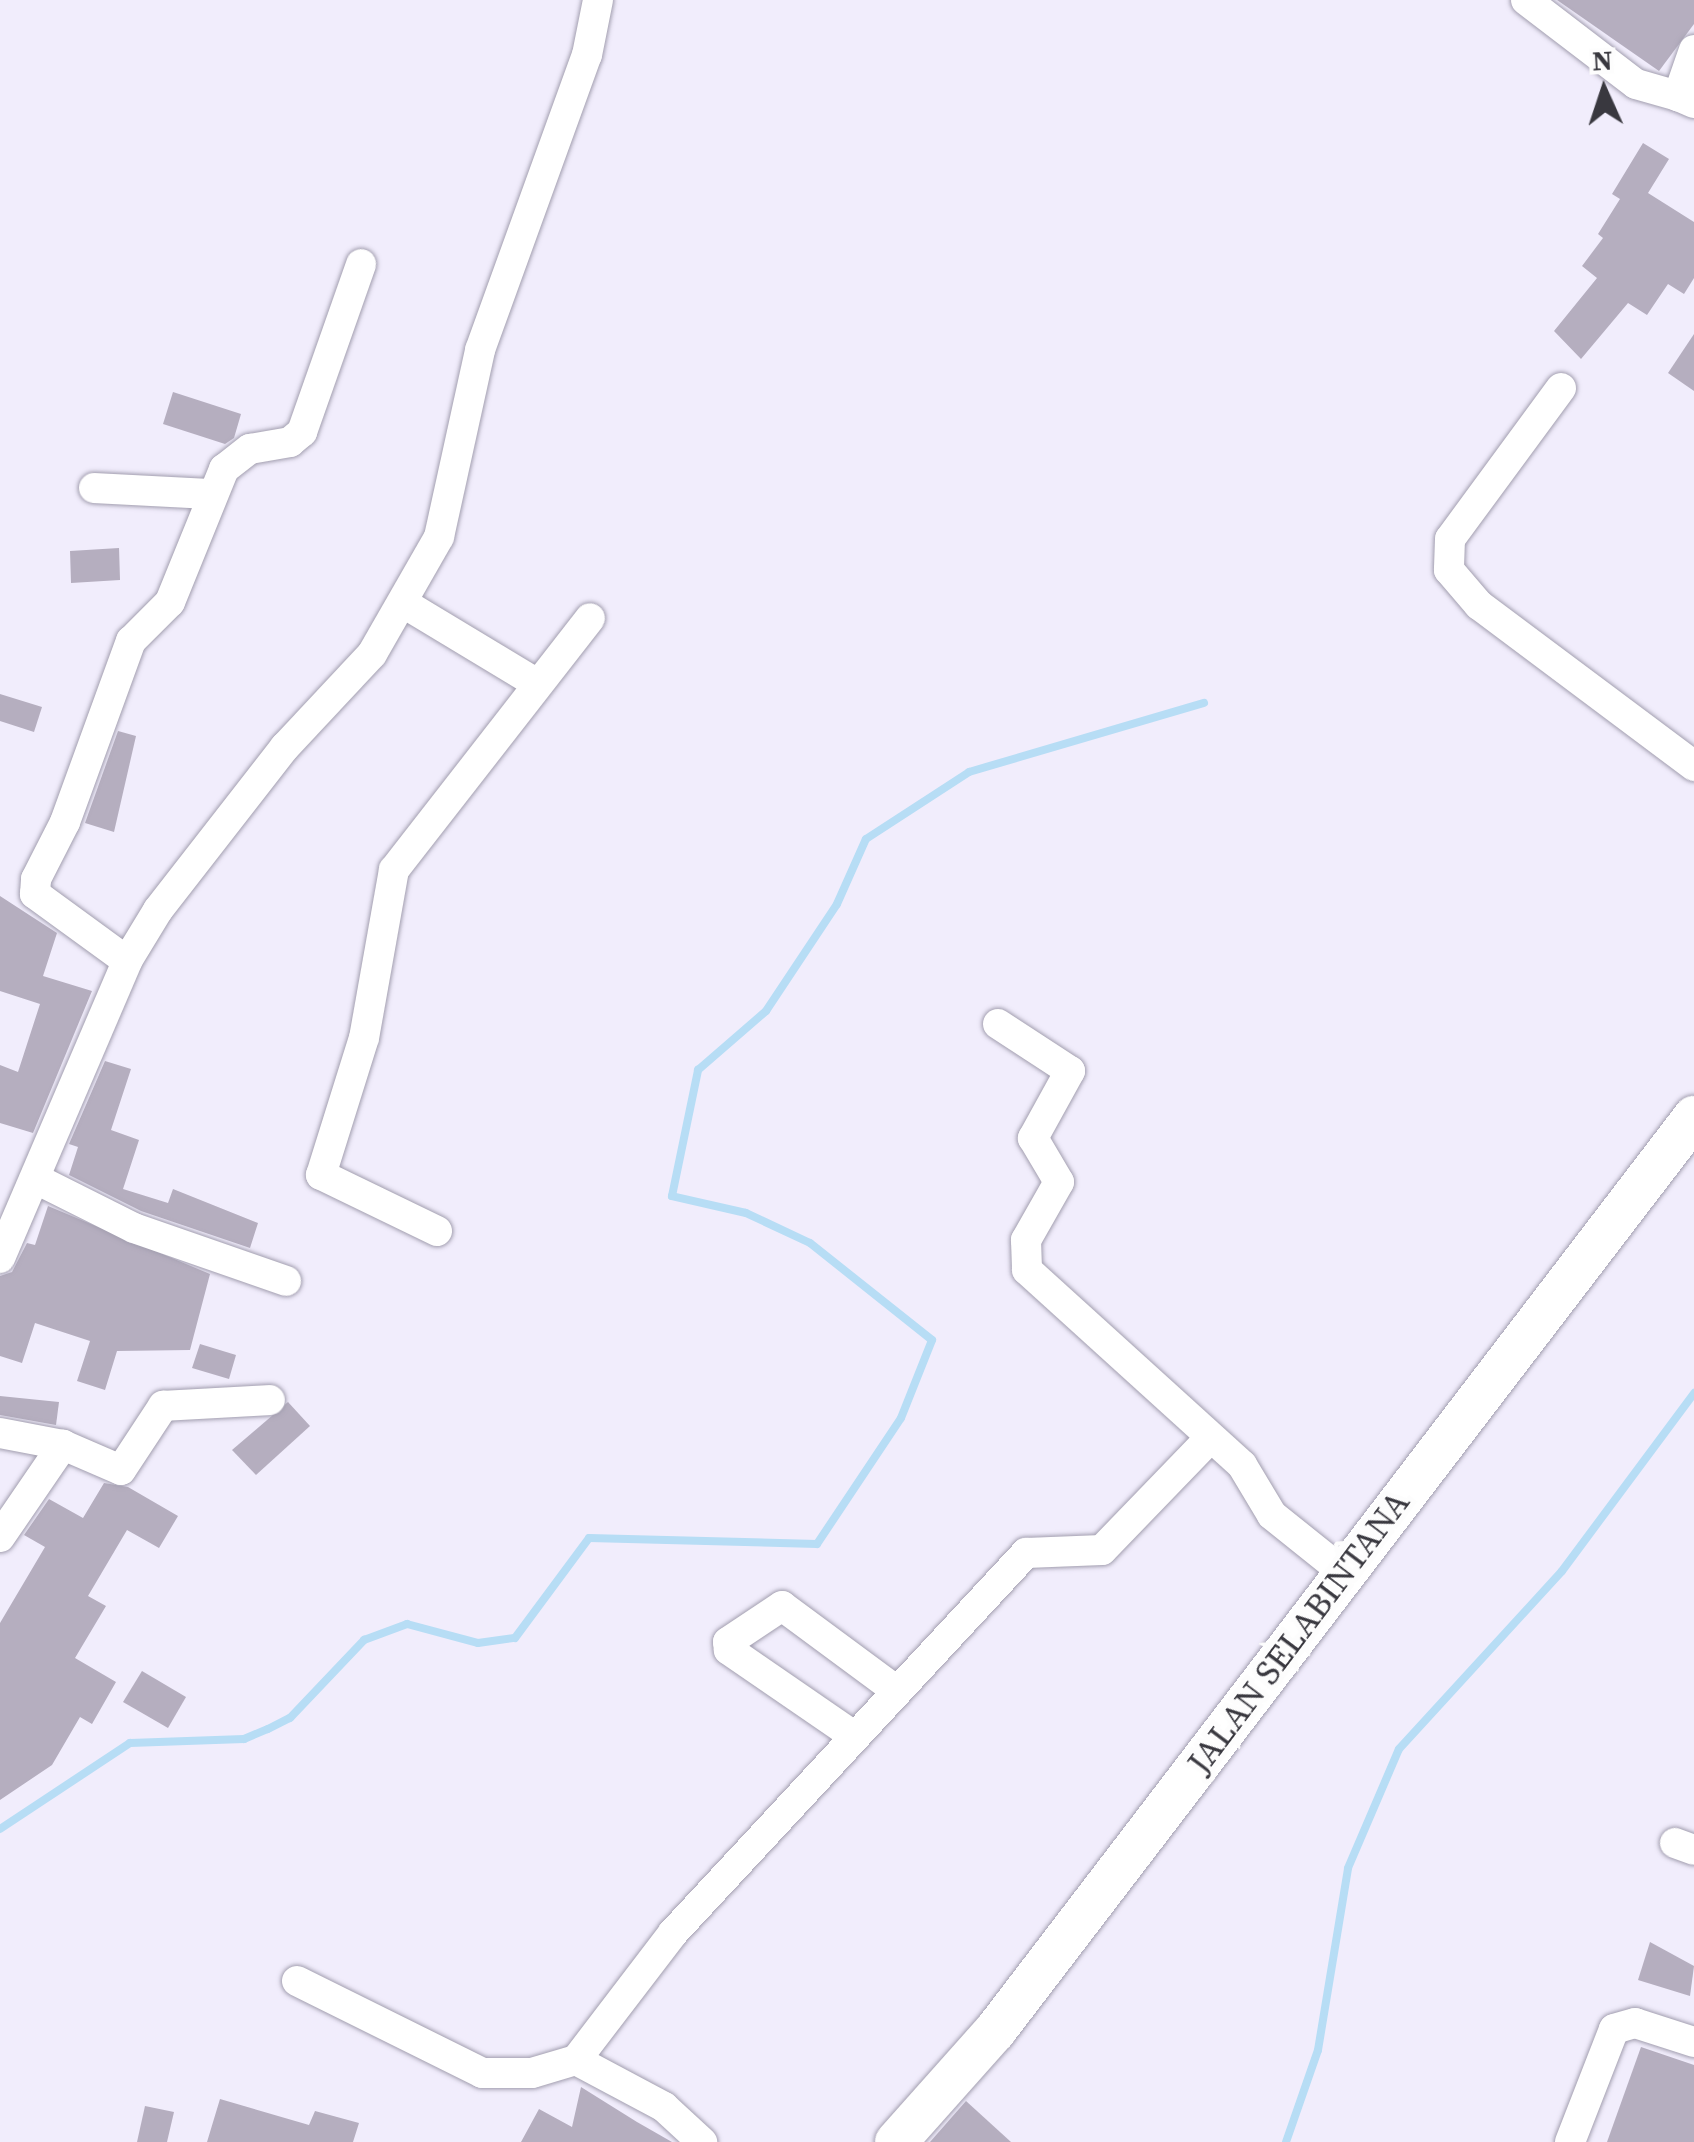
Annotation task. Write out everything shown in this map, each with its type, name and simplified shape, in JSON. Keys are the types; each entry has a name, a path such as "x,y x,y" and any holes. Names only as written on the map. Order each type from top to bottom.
{"street":[{"path":"0,1258 38,1180 127,961 207,843 285,747 331,706 404,604 444,520 480,350 587,55 598,0"},
{"path":"1526,0 1636,84 1686,99 1694,50"},
{"path":"127,961 34,887 131,641 170,602 209,494 234,459 302,432 361,264"},
{"path":"1561,388 1450,539 1448,570 1478,606 1694,766"},
{"path":"94,488 209,494"},
{"path":"404,604 536,683"},
{"path":"437,1231 326,1183 321,1170 364,1038 394,870 590,618"},
{"path":"998,1024 1070,1071 1033,1138 1058,1182 1022,1261 1242,1465 1263,1507 1342,1571"},
{"name":"JALAN SELABINTANA","path":"896,2142 994,2030 1342,1571 1694,1117"},
{"path":"38,1180 134,1228 286,1281"},
{"path":"0,1433 63,1445 121,1470 163,1406 270,1400"},
{"path":"297,1981 482,2073 532,2073 576,2060 624,1988 1026,1553 1102,1550 1210,1438"},
{"path":"0,1537 63,1445"},
{"path":"854,1736 728,1650 728,1642 782,1606 897,1691"},
{"path":"1570,2142 1614,2029 1636,2022 1694,2042"},
{"path":"576,2060 664,2107 702,2142"}],"building":[{"path":"1557,0 1694,0 1694,24 1659,71"},
{"path":"1643,143 1669,159 1648,193 1694,222 1694,278 1684,294 1668,284 1647,315 1628,303 1581,359 1554,331 1597,278 1582,266 1603,238 1598,234 1620,199 1612,194"},
{"path":"1694,334 1694,391 1668,373"},
{"path":"173,392 241,414 234,438 225,444 163,424"},
{"path":"119,548 120,580 71,583 70,551"},
{"path":"0,694 42,707 34,732 0,721"},
{"path":"118,731 136,736 114,832 85,823"},
{"path":"0,896 57,933 43,976 92,991 33,1133 0,1123 0,1065 18,1072 40,1004 0,991"},
{"path":"105,1061 131,1069 111,1130 139,1140 123,1189 168,1203 173,1189 258,1223 250,1248 141,1211 69,1175 78,1147 69,1144"},
{"path":"48,1206 210,1274 190,1350 117,1351 105,1390 77,1381 90,1341 35,1323 22,1363 0,1356 0,1276 12,1272 27,1243 35,1245"},
{"path":"200,1344 236,1355 229,1379 192,1368"},
{"path":"0,1396 59,1402 56,1425 0,1415"},
{"path":"288,1402 310,1426 256,1475 232,1450"},
{"path":"104,1483 128,1487 178,1516 159,1548 127,1530 88,1596 106,1606 75,1658 116,1682 92,1724 80,1717 52,1765 0,1800 0,1623 45,1547 24,1535 49,1499 83,1518"},
{"path":"142,1671 186,1697 168,1728 123,1702"},
{"path":"1650,1942 1694,1966 1690,1996 1638,1980"},
{"path":"1641,2047 1694,2065 1694,2142 1607,2142"},
{"path":"581,2087 672,2142 521,2142 539,2109 572,2127"},
{"path":"220,2099 309,2125 315,2111 359,2123 353,2142 207,2142"},
{"path":"966,2101 1011,2142 930,2142"},
{"path":"145,2106 174,2112 167,2142 137,2142"}],"waterway":[{"path":"0,1829 130,1743 244,1739 290,1718 364,1640 407,1624 478,1643 515,1638 589,1538 817,1544 901,1418 932,1340 810,1243 746,1213 672,1196 698,1070 766,1011 837,904 866,839 969,772 1204,703"},
{"path":"1286,2142 1318,2050 1348,1868 1399,1749 1562,1571 1694,1393"}]}
